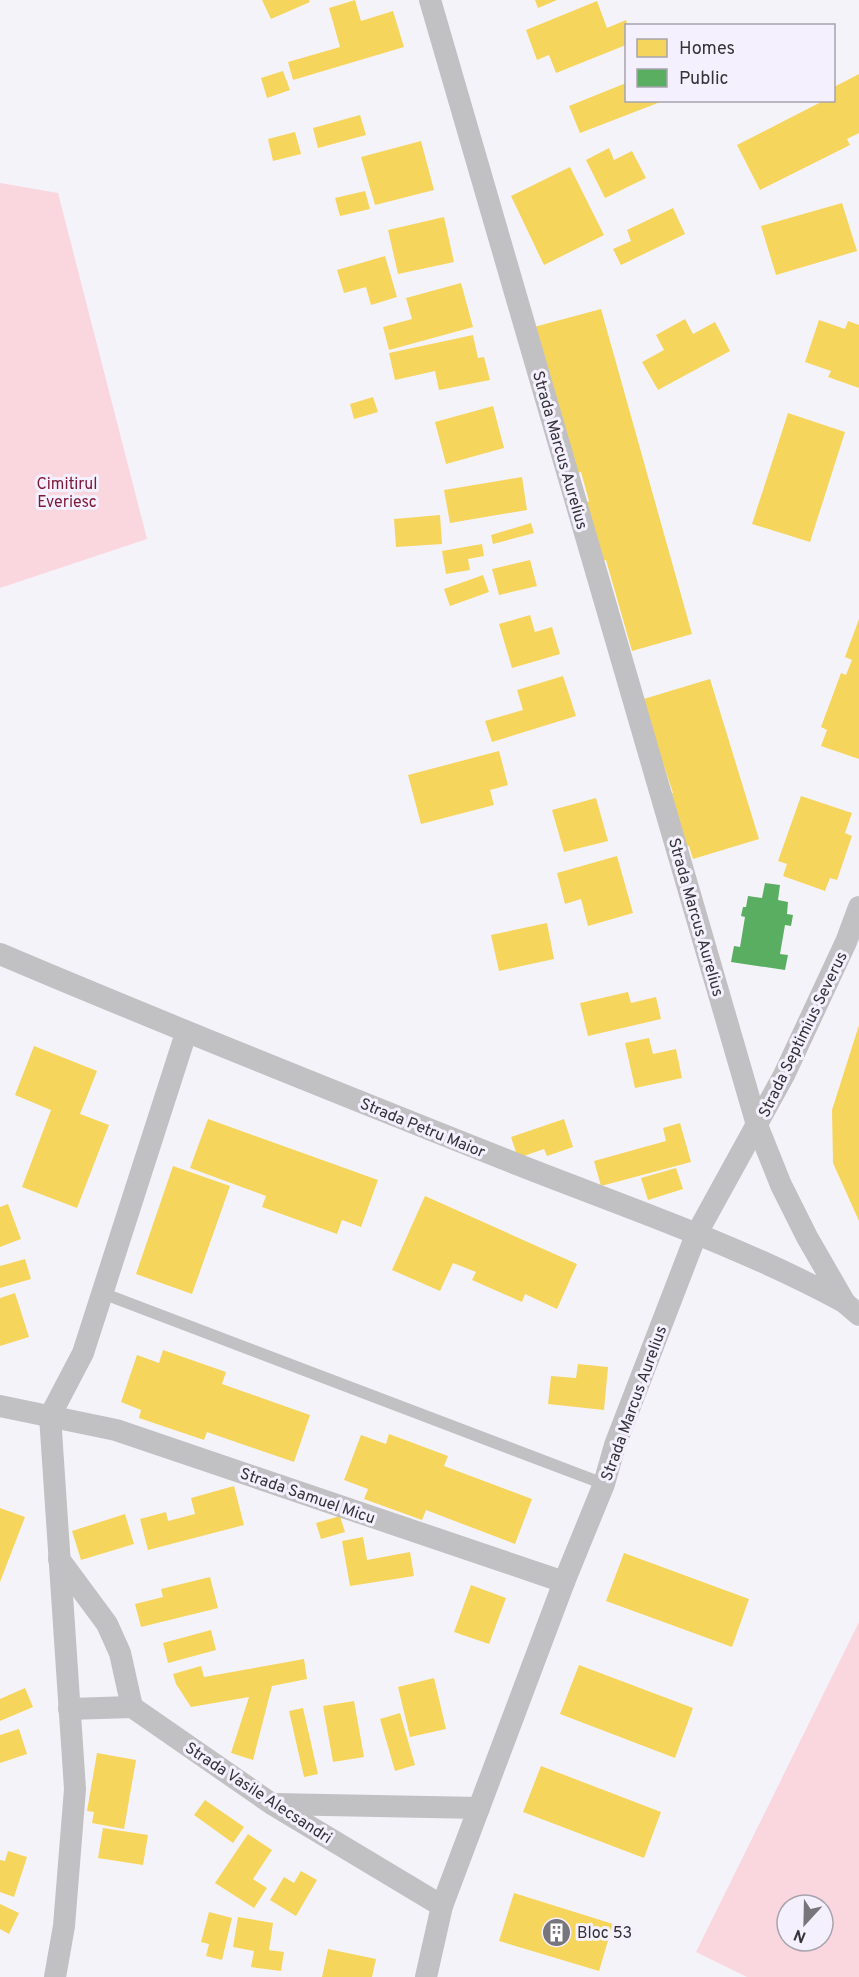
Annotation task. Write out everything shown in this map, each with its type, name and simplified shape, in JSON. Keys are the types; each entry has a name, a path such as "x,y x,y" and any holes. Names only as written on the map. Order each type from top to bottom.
{"street":[{"name":"Strada Marcus Aurelius","path":"430,0 757,1125 696,1235 615,1445 604,1484 564,1582 479,1808"},
{"name":"Strada Septimius Severus","path":"852,1309 807,1237 781,1185 757,1125 789,1065 846,942 859,908"},
{"name":"Strada Petru Maior","path":"0,954 186,1033 696,1235 802,1280 852,1309"},
{"path":"56,1977 64,1926 75,1789 50,1416 83,1353 186,1033"},
{"path":"0,1406 50,1416"},
{"name":"Strada Samuel Micu","path":"50,1416 116,1430 564,1582"},
{"path":"59,1559 106,1624 120,1653 132,1707 69,1709"},
{"name":"Strada Vasile Alecsandri","path":"132,1707 272,1804 442,1906"},
{"path":"272,1804 479,1808 442,1906 426,1977"}],"lane":[{"path":"102,1293 604,1484"}],"green space":[{"name":"Cimitirul Everiesc","path":"0,183 58,193 147,539 0,588"},
{"path":"859,1622 859,1977 747,1977 696,1952"}],"building: Homes":[{"path":"262,0 309,0 310,2 271,19"},
{"path":"355,0 361,21 393,11 404,47 293,80 288,62 340,47 329,8"},
{"path":"535,0 557,0 538,8"},
{"path":"597,1 607,28 626,20 627,24 625,24 625,45 556,73 549,55 537,60 526,30"},
{"path":"283,71 290,90 267,98 261,78"},
{"path":"859,74 859,133 847,139 850,145 760,190 737,145 821,102 835,102 835,86"},
{"path":"625,83 625,102 660,102 580,133 569,106"},
{"path":"360,115 366,135 318,148 313,128"},
{"path":"295,132 301,154 273,161 268,139"},
{"path":"421,141 434,190 375,205 361,157"},
{"path":"609,148 614,160 632,151 646,178 605,198 586,160"},
{"path":"570,167 604,235 544,265 511,196"},
{"path":"365,191 370,209 340,216 335,198"},
{"path":"842,203 857,251 776,275 761,226"},
{"path":"673,208 685,234 621,265 613,249 631,241 627,230"},
{"path":"444,217 454,262 398,274 388,230"},
{"path":"385,256 397,297 371,305 366,287 344,293 337,270"},
{"path":"461,283 473,327 389,350 383,327 412,319 406,298"},
{"path":"601,309 692,634 632,651 606,560 599,561 582,504 589,501 581,472 575,474 534,327"},
{"path":"685,319 693,334 715,322 730,351 658,390 642,362 664,350 656,335"},
{"path":"819,320 845,329 848,321 859,325 859,388 828,377 831,371 805,362"},
{"path":"473,335 478,358 484,357 490,380 439,390 435,371 395,380 389,353"},
{"path":"373,397 378,412 354,419 350,404"},
{"path":"493,406 504,448 446,464 435,422"},
{"path":"788,413 845,432 810,542 752,524"},
{"path":"522,477 527,510 450,523 444,490"},
{"path":"440,515 442,544 396,547 394,519"},
{"path":"531,523 534,533 493,544 491,535"},
{"path":"482,544 484,556 468,559 470,570 446,574 442,551"},
{"path":"530,560 537,586 499,595 492,569"},
{"path":"483,575 489,592 450,606 444,589"},
{"path":"530,615 535,632 552,627 560,654 512,668 499,624"},
{"path":"859,619 859,759 821,746 827,730 821,727 841,673 846,675 852,660 845,657"},
{"path":"563,676 576,716 492,742 485,721 523,710 517,690"},
{"path":"710,679 759,839 693,859 689,846 676,850 660,796 673,793 637,701"},
{"path":"499,751 508,785 490,790 494,805 421,824 408,775"},
{"path":"801,796 852,813 845,833 852,836 837,880 830,878 825,891 783,876 787,864 778,861"},
{"path":"596,798 608,841 564,852 552,810"},
{"path":"617,856 633,913 588,926 581,899 565,904 557,873"},
{"path":"547,923 554,959 499,971 491,935"},
{"path":"628,992 631,1003 656,997 661,1019 588,1036 580,1003"},
{"path":"859,1025 859,1221 833,1163 832,1110"},
{"path":"649,1038 653,1054 676,1049 682,1078 635,1088 625,1043"},
{"path":"34,1046 97,1071 80,1114 109,1125 77,1208 22,1187 51,1110 15,1095"},
{"path":"208,1119 378,1180 361,1227 342,1220 337,1234 262,1207 266,1196 190,1168"},
{"path":"564,1119 573,1147 547,1156 544,1149 518,1158 511,1137"},
{"path":"680,1123 691,1162 601,1186 594,1161 666,1141 663,1128"},
{"path":"173,1166 230,1186 192,1294 136,1274"},
{"path":"676,1168 683,1189 648,1200 641,1178"},
{"path":"425,1196 577,1264 557,1309 525,1294 522,1302 472,1280 476,1272 453,1263 440,1291 392,1270"},
{"path":"8,1204 21,1239 0,1247 0,1207"},
{"path":"25,1259 31,1279 0,1288 0,1266"},
{"path":"15,1293 29,1337 0,1346 0,1298"},
{"path":"163,1350 226,1372 222,1384 310,1415 294,1462 207,1432 204,1440 139,1418 141,1410 121,1402 137,1355 159,1363"},
{"path":"578,1364 608,1367 604,1410 548,1404 551,1376 576,1378"},
{"path":"389,1434 448,1456 444,1466 532,1499 515,1544 426,1510 422,1520 364,1499 368,1489 344,1480 361,1435 386,1444"},
{"path":"234,1486 244,1525 148,1550 140,1519 166,1512 168,1521 195,1514 191,1498"},
{"path":"0,1508 25,1517 0,1582"},
{"path":"125,1514 134,1544 81,1560 72,1531"},
{"path":"340,1516 345,1532 321,1539 316,1523"},
{"path":"363,1537 367,1560 410,1552 414,1576 350,1586 342,1541"},
{"path":"624,1553 749,1599 732,1647 606,1601"},
{"path":"210,1577 218,1608 141,1627 135,1604 163,1597 161,1589"},
{"path":"471,1585 506,1598 489,1644 454,1632"},
{"path":"211,1630 216,1650 168,1663 163,1643"},
{"path":"304,1659 307,1679 272,1686 253,1760 231,1753 249,1697 191,1707 176,1684 173,1674 201,1666 204,1677"},
{"path":"579,1665 693,1708 675,1758 560,1714"},
{"path":"434,1678 446,1729 410,1737 398,1687"},
{"path":"25,1688 33,1707 0,1721 0,1699"},
{"path":"354,1701 364,1757 333,1762 323,1706"},
{"path":"303,1708 318,1774 304,1777 289,1711"},
{"path":"400,1713 415,1765 395,1771 380,1719"},
{"path":"19,1729 27,1754 0,1763 0,1735"},
{"path":"97,1753 136,1760 124,1829 92,1823 94,1812 87,1811"},
{"path":"541,1766 661,1812 644,1858 523,1812"},
{"path":"205,1800 244,1827 233,1843 194,1815"},
{"path":"103,1828 148,1835 143,1865 98,1858"},
{"path":"248,1834 272,1850 253,1879 267,1888 254,1908 215,1883"},
{"path":"8,1851 27,1857 14,1897 0,1892 0,1860 5,1861"},
{"path":"301,1871 317,1880 296,1916 270,1900 284,1877 294,1883"},
{"name":"Bloc 53","path":"514,1893 613,1924 599,1971 499,1941"},
{"path":"0,1904 19,1913 9,1934 0,1929"},
{"path":"209,1912 232,1918 222,1960 206,1956 209,1944 201,1942"},
{"path":"238,1917 273,1923 269,1950 284,1952 281,1971 251,1967 254,1951 233,1947"},
{"path":"328,1949 376,1959 372,1977 322,1977"}],"building: Public":[{"path":"765,883 780,885 778,900 788,902 787,914 793,915 791,926 785,925 780,954 788,955 785,970 731,962 734,946 740,947 745,917 741,916 743,907 746,907 748,896 762,898"}],"place":[{"name":"Bloc 53","path":"556,1932"}]}
